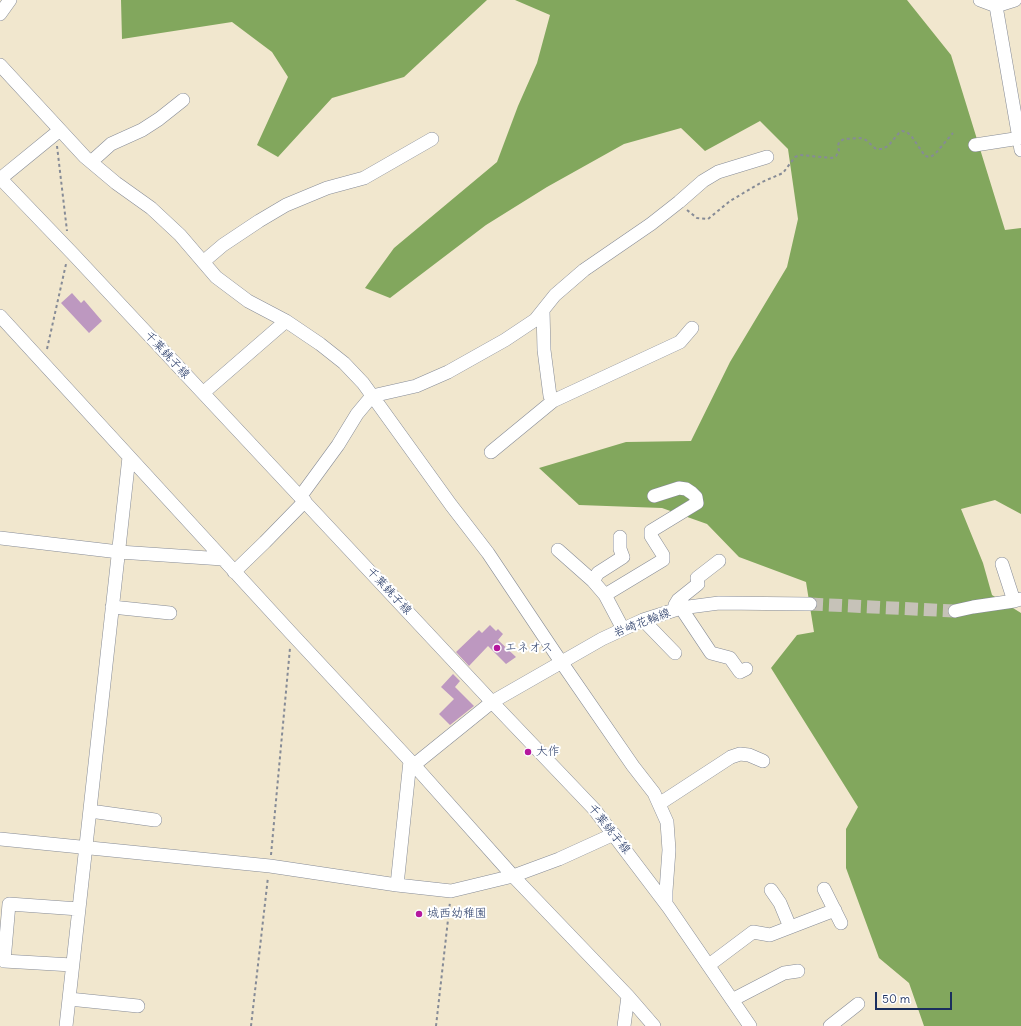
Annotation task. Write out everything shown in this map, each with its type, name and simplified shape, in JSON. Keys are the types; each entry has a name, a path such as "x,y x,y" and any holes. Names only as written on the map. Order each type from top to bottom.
{"street":[{"path":"0,14 10,0"},
{"path":"980,0 996,6 1015,0"},
{"path":"975,145 1020,142 1016,88 996,6"},
{"path":"0,65 85,157 116,183 151,208 180,235 216,277 248,301 286,321 320,344 344,363 363,383 451,505 488,553 633,766 654,793 667,822 669,850 666,904"},
{"path":"91,162 111,144 142,130 183,100"},
{"path":"0,179 60,130"},
{"path":"203,262 223,245 286,205 327,188 364,178 432,139"},
{"path":"234,572 265,542 302,499 357,414 372,396 416,386 448,372 505,340 535,320 555,295 584,270 651,224 703,181 718,172 767,156"},
{"name":"千葉銚子線","path":"0,179 69,249 492,702 594,809 666,904 750,1026"},
{"path":"543,310 544,350 550,396 553,401"},
{"path":"0,316 234,572 412,763 514,876 628,996 654,1026"},
{"path":"203,393 286,321"},
{"path":"491,452 553,401 680,342 692,328"},
{"path":"66,1026 129,457"},
{"path":"604,595 663,560 663,556 651,536 651,531 697,503 696,497 692,492 686,489 679,488 654,496"},
{"path":"593,581 598,573 623,557 620,549 620,537"},
{"path":"0,538 118,552 223,559"},
{"path":"558,550 593,581 604,595 623,629"},
{"path":"719,561 697,578 698,584 678,600 676,605 677,609 711,654 730,658 740,672 746,669"},
{"path":"954,611 1017,600 1002,564"},
{"name":"岩崎花輪線","path":"412,763 492,702 602,639 643,620 677,609 719,603 810,604"},
{"path":"112,607 170,613"},
{"path":"643,620 675,653"},
{"path":"659,804 731,757 740,754 749,755 763,761"},
{"path":"397,885 412,763"},
{"path":"90,811 155,820"},
{"path":"0,839 270,866 397,885 451,891 514,876 559,859 614,834"},
{"path":"824,889 841,923"},
{"path":"771,890 780,903 790,927"},
{"path":"72,965 4,961 8,904 79,909"},
{"path":"709,965 753,932 770,935 834,910"},
{"path":"732,1000 784,973 798,971"},
{"path":"624,1026 628,996"},
{"path":"69,999 138,1006"},
{"path":"830,1026 858,1004"}],"path":[{"path":"43,364 69,249 56,143 60,130"},
{"path":"678,202 697,218 708,219 730,201 762,182 783,173 795,157 800,155 832,158 836,156 839,151 839,142 844,139 860,138 866,140 876,149 882,150 888,146 899,133 902,131 908,132 925,156 930,157 935,154 953,133"},
{"path":"251,1026 270,866 291,633"},
{"path":"436,1026 451,891"}],"green space":[{"path":"121,0 487,0 404,77 332,98 278,157 257,145 288,77 272,52 232,22 122,39"},
{"path":"515,0 907,0 951,55 1005,230 1021,228 1021,514 995,500 961,509 983,563 992,595 1021,613 1021,1026 924,1026 909,983 879,958 846,868 846,829 858,807 771,668 797,635 814,632 806,582 739,557 707,524 662,508 579,505 539,468 626,442 691,441 730,362 787,267 798,219 788,149 760,121 705,151 681,128 624,144 547,187 486,225 390,298 365,288 394,248 497,162 518,106 537,63 550,15"}],"building":[{"path":"72,293 81,303 84,300 102,321 89,333 61,303"},
{"path":"490,625 496,631 498,629 503,634 498,640 516,657 506,664 488,646 469,666 456,652 479,630 482,633"},
{"path":"453,674 460,681 455,687 474,706 450,725 439,714 454,699 441,687"}],"tunnel":[{"path":"810,604 955,611"}],"place":[{"name":"エネオス","path":"497,648"},
{"name":"大作","path":"528,752"},
{"name":"城西幼稚園","path":"419,914"}]}
